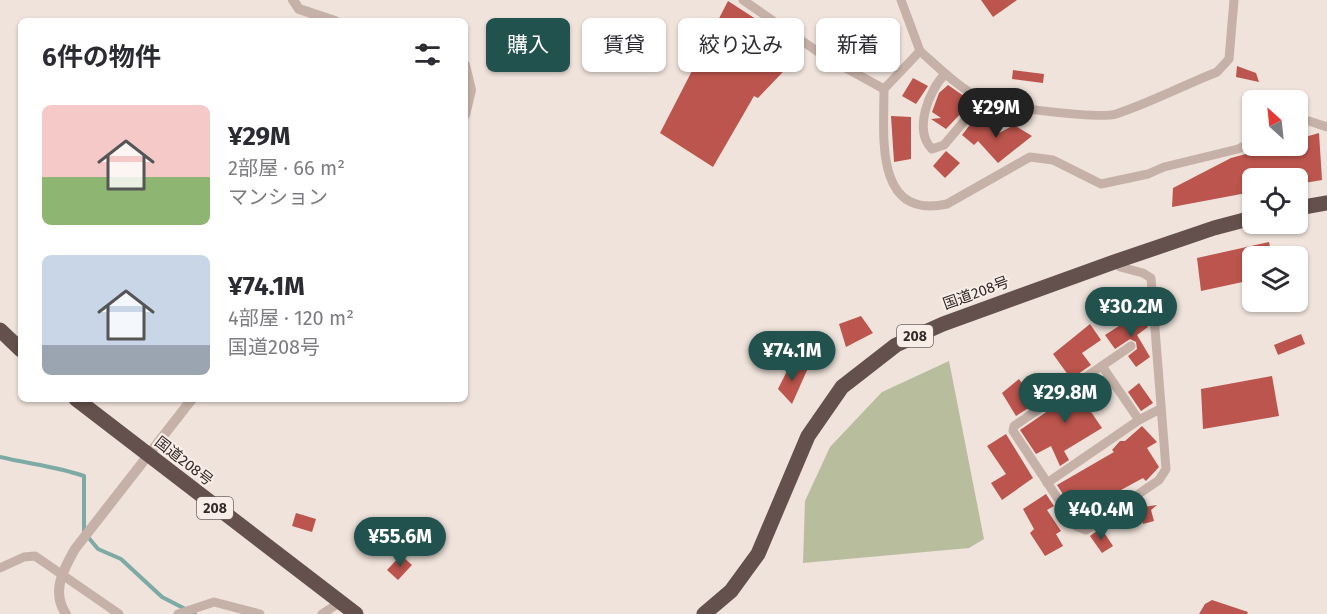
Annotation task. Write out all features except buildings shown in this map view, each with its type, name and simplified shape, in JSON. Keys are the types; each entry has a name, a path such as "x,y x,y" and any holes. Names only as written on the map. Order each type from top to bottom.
{"highway":[{"path":"1308,206 1327,203"},
{"name":"国道208号","path":"704,614 731,591 758,554 808,436 842,387 896,345 943,324 1118,261 1242,221"},
{"path":"0,330 18,347"},
{"name":"国道208号","path":"80,402 356,614"}],"street":[{"path":"293,0 299,9 326,18"},
{"path":"743,0 824,56 884,89"},
{"path":"901,0 920,51 945,74 982,100 1004,106 1087,115 1114,115 1217,72 1229,59 1234,0"},
{"path":"920,51 884,89 886,164 894,187 903,198 914,205 931,208 947,204 1030,157 1053,160 1101,184 1148,174 1164,167 1242,147"},
{"path":"945,74 930,93 926,103 925,129 928,146 932,149 944,145 982,100"},
{"path":"468,78 471,90 468,102"},
{"path":"1308,121 1327,127"},
{"path":"1118,261 1120,267 1143,273 1150,278 1164,475 1086,530 1076,526 1013,431 1014,426 1131,346"},
{"path":"1102,366 1139,420"},
{"path":"66,614 59,593 61,573 75,549 190,402"},
{"path":"1047,483 1139,420 1160,409"},
{"path":"0,568 24,557 34,556 119,614"},
{"path":"178,614 214,602 260,614"},
{"path":"322,614 339,603"}],"green space":[{"path":"949,361 984,539 969,548 803,563 805,501 830,447 882,392"}],"waterway":[{"path":"0,457 53,467 84,476 84,531"},
{"path":"88,537 98,549 121,559 162,597 195,614"}]}
